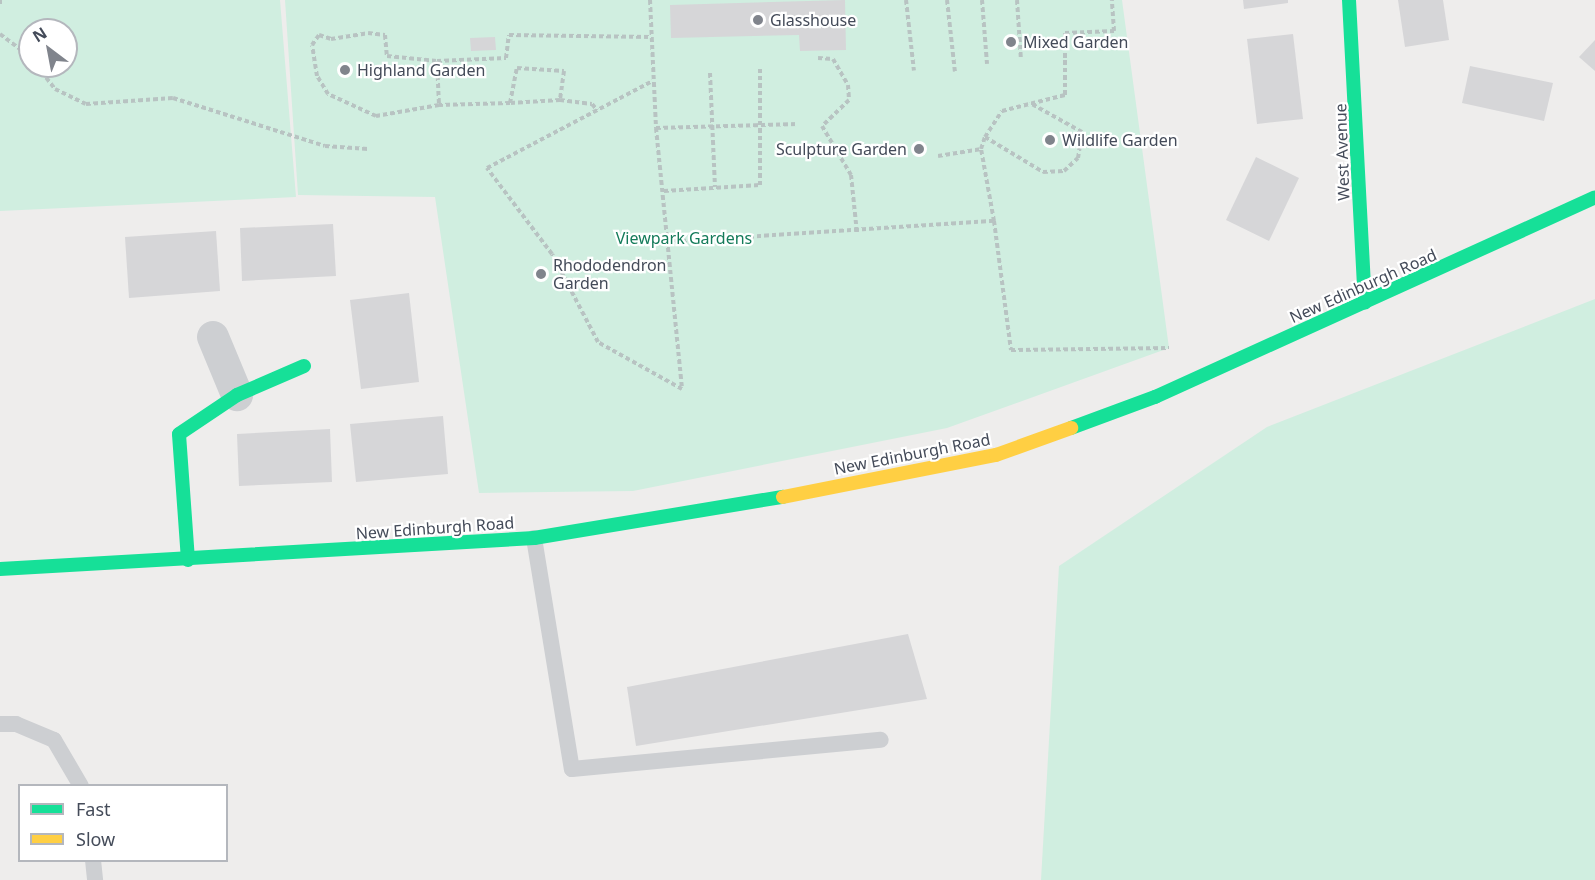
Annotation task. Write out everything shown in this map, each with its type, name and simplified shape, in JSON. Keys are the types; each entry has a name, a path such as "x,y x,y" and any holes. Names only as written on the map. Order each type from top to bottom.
{"main road":[{"name":"West Avenue","path":"1349,0 1365,303"},
{"name":"New Edinburgh Road","path":"0,569 188,560 534,538 689,515 996,455 1155,397 1595,197"},
{"path":"188,560 179,435 237,395 304,366"}],"street":[{"path":"213,337 237,395"}],"lane":[{"path":"534,538 572,770 881,740"},
{"path":"0,724 16,724 54,740 80,784"},
{"path":"93,862 95,880"}],"path":[{"path":"650,0 656,128 682,389 598,342 552,254 487,168 653,81"},
{"path":"906,0 914,71"},
{"path":"947,0 955,72"},
{"path":"982,0 987,64"},
{"path":"1017,0 1021,60"},
{"path":"1112,0 1114,31 1065,33 1065,95 1029,102 1002,111 985,137 981,149 994,221 1011,350 1169,348"},
{"path":"0,34 18,48"},
{"path":"597,110 592,104 560,100 439,105 376,116 328,94 317,76 312,45 319,35 385,35 387,57 437,61 506,58 509,35 651,37"},
{"path":"818,58 833,58 848,86 849,100 822,126 851,175 857,233"},
{"path":"437,61 439,105"},
{"path":"510,103 517,68 564,71 560,100"},
{"path":"664,191 760,184 760,69"},
{"path":"710,73 715,187"},
{"path":"46,78 55,89 86,104 173,98 326,146 368,149"},
{"path":"985,137 1043,172 1065,171 1078,158 1082,132 1029,102"},
{"path":"656,128 798,123"},
{"path":"938,156 981,149"},
{"path":"667,242 857,233 994,221"}],"green space":[{"path":"0,0 280,0 296,197 0,211"},
{"name":"Viewpark Gardens","path":"285,0 1122,0 1169,348 947,428 633,491 479,493 435,197 298,195"},
{"path":"1595,299 1595,880 1041,880 1059,566 1267,427"}],"building":[{"name":"Glasshouse","path":"845,0 846,50 800,51 799,35 671,38 670,5"},
{"path":"1243,0 1288,0 1288,3 1244,9"},
{"path":"1398,0 1443,0 1449,40 1405,47"},
{"path":"1293,34 1303,119 1257,124 1247,39"},
{"path":"495,37 496,50 471,51 470,38"},
{"path":"1595,40 1595,71 1579,57"},
{"path":"1470,66 1553,83 1544,121 1462,103"},
{"path":"1256,157 1299,178 1269,241 1226,220"},
{"path":"333,224 336,276 242,281 240,228"},
{"path":"216,231 220,291 129,298 125,237"},
{"path":"409,293 419,382 361,389 350,300"},
{"path":"443,416 448,474 356,482 350,424"},
{"path":"330,429 332,482 239,486 237,434"},
{"path":"908,634 927,699 636,746 627,687"}],"traffic: fast":[{"path":"1349,0 1365,303"},
{"path":"1071,428 1155,397 1595,197"},
{"path":"188,560 179,434 237,395 304,366"},
{"path":"0,569 534,538 783,497"}],"traffic: slow":[{"path":"783,497 996,455 1071,428"}],"place":[{"name":"Glasshouse","path":"758,20"},
{"name":"Mixed Garden","path":"1011,42"},
{"name":"Highland Garden","path":"345,70"},
{"name":"Wildlife Garden","path":"1050,140"},
{"name":"Sculpture Garden","path":"919,149"},
{"name":"Rhododendron Garden","path":"541,274"}]}
